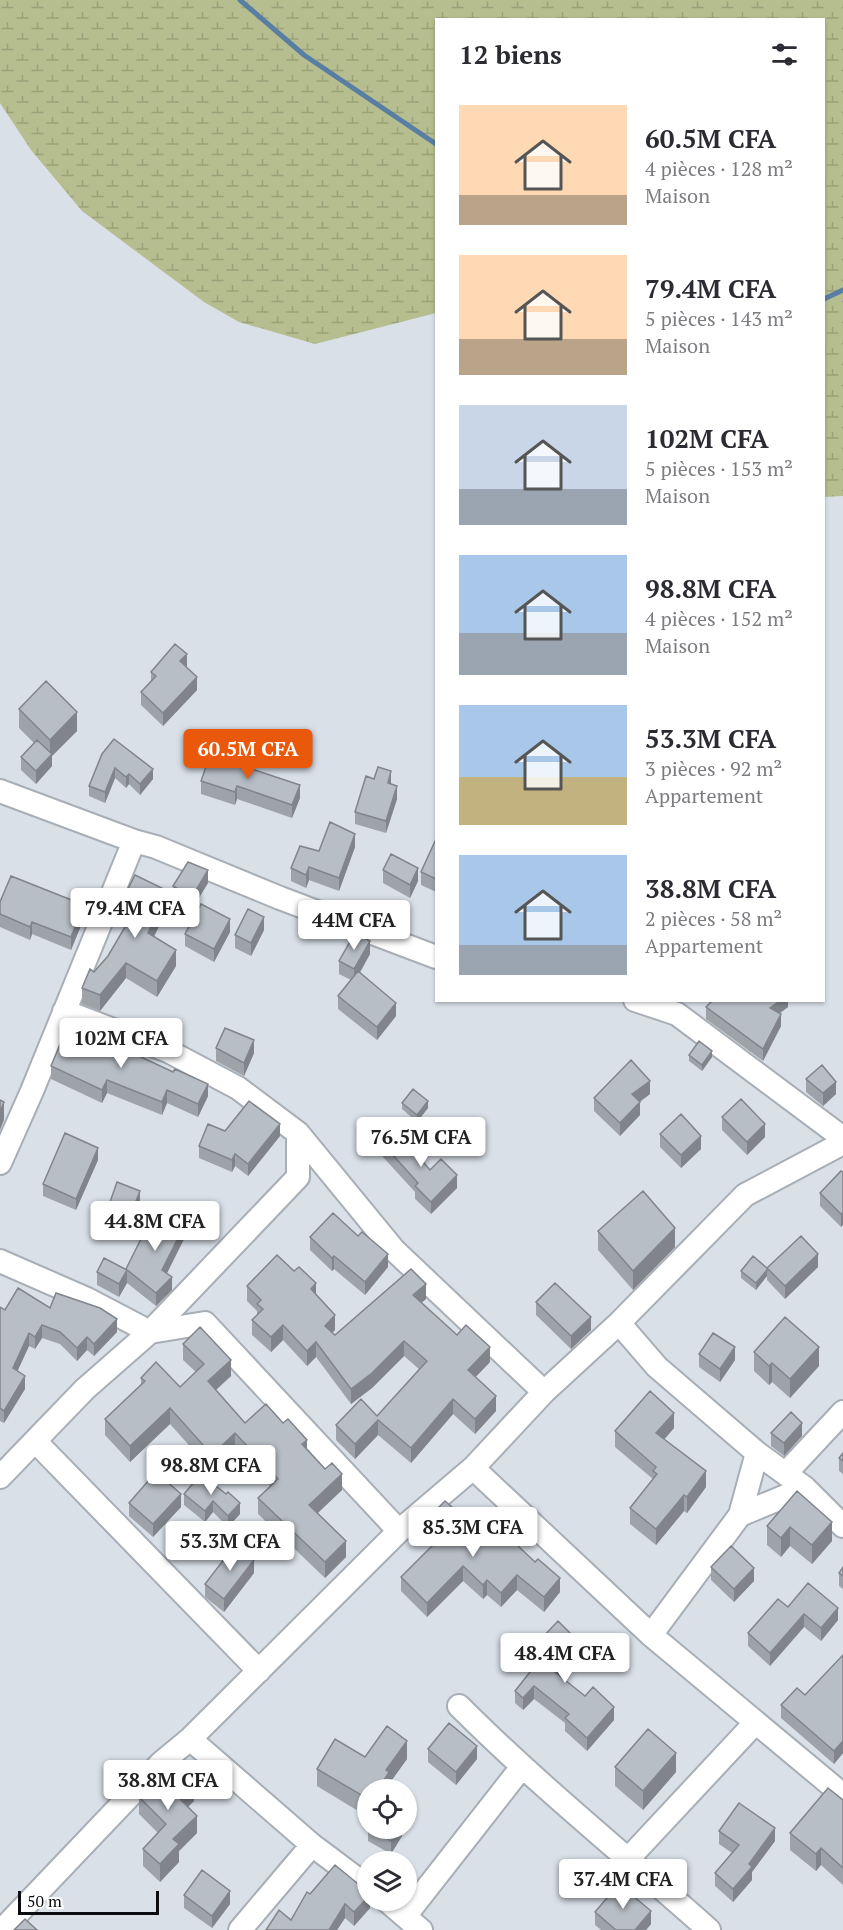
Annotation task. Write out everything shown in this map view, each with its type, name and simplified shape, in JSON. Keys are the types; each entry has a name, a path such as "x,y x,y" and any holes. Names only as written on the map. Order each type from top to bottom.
{"street":[{"path":"0,791 156,847 280,898 435,957"},
{"path":"0,1163 134,841"},
{"path":"641,1002 677,1014 843,1138"},
{"path":"64,1011 168,1051 238,1088 298,1133 394,1250 544,1392"},
{"path":"0,1478 84,1389 150,1332 298,1177 298,1133"},
{"path":"2,1930 161,1763 190,1739 399,1531 473,1468 544,1392 619,1323 745,1195 843,1143"},
{"path":"0,1261 87,1299 150,1332 205,1323 399,1531"},
{"path":"619,1323 657,1367 757,1453 805,1488 843,1526"},
{"path":"786,1473 843,1412"},
{"path":"35,1441 259,1671"},
{"path":"651,1635 740,1515 757,1453"},
{"path":"473,1468 651,1635 843,1795"},
{"path":"740,1515 805,1488"},
{"path":"459,1706 521,1768 629,1858 709,1930"},
{"path":"629,1858 755,1724"},
{"path":"190,1739 312,1845 357,1879"},
{"path":"399,1911 413,1923 521,1768"},
{"path":"240,1930 312,1845"}],"green space":[{"path":"0,0 843,0 843,496 825,497 825,18 435,18 435,313 315,344 239,322 204,302 82,211 31,150 0,103"}],"building":[{"path":"175,644 187,654 180,661 197,677 163,713 141,692 156,676 151,672"},
{"path":"46,681 77,712 50,740 19,709"},
{"path":"114,739 153,769 140,784 129,774 126,777 115,768 105,792 89,786 102,754"},
{"path":"37,740 52,754 36,771 21,757"},
{"path":"210,755 300,785 292,805 237,786 235,792 201,781"},
{"path":"378,767 391,771 388,783 397,786 386,821 355,812 366,776 374,779"},
{"path":"330,822 355,834 339,878 309,867 306,875 291,868 300,846 319,851"},
{"path":"435,841 435,879 421,872"},
{"path":"391,854 418,868 410,885 383,870"},
{"path":"188,862 208,870 192,897 173,886"},
{"path":"135,875 168,891 148,933 176,950 157,981 126,963 100,995 82,988 90,969 94,972 108,956 135,910 121,903"},
{"path":"11,876 84,905 71,937 32,922 30,927 0,914 0,902"},
{"path":"201,904 230,919 214,949 185,934"},
{"path":"248,909 264,917 251,943 235,935"},
{"path":"355,933 370,941 354,969 339,961"},
{"path":"358,971 396,1003 377,1027 338,996"},
{"path":"711,1002 778,1002 770,1008 781,1014 763,1049 706,1007"},
{"path":"225,1028 254,1040 244,1063 216,1048"},
{"path":"66,1030 81,1036 84,1030 173,1072 175,1069 208,1084 198,1104 167,1090 162,1102 107,1080 102,1090 51,1066"},
{"path":"699,1041 712,1051 702,1065 689,1055"},
{"path":"631,1060 650,1081 632,1094 640,1102 620,1123 594,1098"},
{"path":"822,1065 836,1082 823,1093 806,1079"},
{"path":"413,1089 428,1101 417,1115 402,1103"},
{"path":"741,1099 765,1124 747,1142 722,1117"},
{"path":"0,1100 4,1102 0,1112"},
{"path":"249,1101 280,1124 248,1164 235,1154 232,1160 199,1146 208,1124 225,1131"},
{"path":"681,1114 701,1136 681,1155 660,1134"},
{"path":"397,1132 430,1170 441,1159 457,1175 431,1202 415,1186 418,1183 383,1144"},
{"path":"65,1133 98,1148 76,1199 43,1184"},
{"path":"841,1171 843,1172 843,1213 841,1214 820,1193"},
{"path":"117,1182 140,1191 132,1211 110,1202"},
{"path":"643,1191 675,1228 633,1271 598,1231"},
{"path":"155,1211 184,1226 162,1270 172,1277 156,1293 126,1269"},
{"path":"333,1213 358,1236 362,1232 388,1254 365,1282 334,1256 332,1258 310,1237"},
{"path":"801,1236 818,1254 785,1286 767,1268"},
{"path":"277,1255 294,1271 299,1267 316,1283 311,1289 335,1315 325,1326 335,1335 411,1269 426,1284 413,1295 457,1335 466,1325 490,1347 468,1370 496,1396 475,1419 453,1399 411,1448 378,1420 355,1444 336,1425 361,1399 377,1416 427,1361 404,1341 372,1373 351,1389 316,1342 307,1351 283,1325 271,1337 252,1320 263,1309 257,1304 261,1300 247,1286"},
{"path":"753,1256 767,1268 756,1283 741,1271"},
{"path":"104,1258 127,1270 119,1284 97,1272"},
{"path":"555,1283 591,1317 571,1336 536,1302"},
{"path":"18,1288 50,1308 56,1293 100,1308 117,1319 94,1344 87,1337 77,1348 60,1332 42,1325 35,1337 29,1333 13,1368 25,1376 4,1411 0,1408 0,1307 5,1310"},
{"path":"785,1317 819,1347 790,1379 772,1363 769,1366 754,1352"},
{"path":"200,1327 231,1360 208,1381 245,1423 266,1404 283,1423 288,1419 307,1440 302,1444 325,1469 332,1463 342,1474 309,1505 346,1541 325,1562 258,1498 278,1479 235,1433 212,1455 170,1408 130,1446 105,1419 145,1381 141,1378 156,1362 180,1387 204,1364 183,1344"},
{"path":"713,1333 735,1347 720,1369 699,1354"},
{"path":"650,1391 674,1413 656,1433 706,1471 687,1497 684,1495 656,1529 630,1508 657,1474 653,1471 656,1467 615,1431"},
{"path":"791,1412 802,1423 784,1443 771,1433"},
{"path":"156,1472 181,1494 153,1524 129,1503"},
{"path":"201,1474 240,1503 228,1516 213,1501 205,1511 184,1494"},
{"path":"797,1491 832,1522 812,1545 790,1527 781,1538 767,1526"},
{"path":"445,1501 491,1541 501,1530 535,1562 538,1559 560,1578 544,1597 517,1575 501,1593 487,1580 483,1585 463,1566 427,1603 401,1577 435,1543 431,1539 436,1533 424,1522"},
{"path":"235,1545 254,1560 224,1599 205,1584"},
{"path":"731,1546 754,1568 734,1589 711,1567"},
{"path":"808,1583 838,1608 821,1628 804,1614 770,1653 748,1633 778,1599 788,1607"},
{"path":"558,1621 578,1641 551,1669 585,1696 593,1687 614,1707 587,1738 565,1718 569,1714 534,1686 523,1698 515,1691 546,1652 537,1643"},
{"path":"843,1655 843,1741 834,1751 781,1705 797,1688 805,1695"},
{"path":"449,1723 477,1746 456,1772 428,1749"},
{"path":"387,1726 407,1741 386,1770 389,1772 385,1779 357,1779 357,1793 317,1769 335,1739 365,1757"},
{"path":"648,1729 676,1753 643,1791 615,1767"},
{"path":"174,1763 194,1783 179,1798 197,1816 173,1839 179,1844 160,1864 143,1849 166,1824 139,1797"},
{"path":"828,1788 843,1800 843,1868 821,1848 816,1854 790,1833"},
{"path":"739,1803 775,1828 749,1864 752,1867 733,1889 715,1873 739,1845 719,1831"},
{"path":"335,1865 357,1883 357,1909 354,1912 345,1904 329,1930 266,1930 279,1910 291,1920 307,1892 310,1894"},
{"path":"202,1870 230,1891 212,1916 184,1895"},
{"path":"619,1884 651,1911 635,1930 616,1930 595,1912"},
{"path":"25,1919 37,1930 14,1930"}],"waterway":[{"path":"240,0 304,55 435,143"},
{"path":"825,299 843,290"}]}
